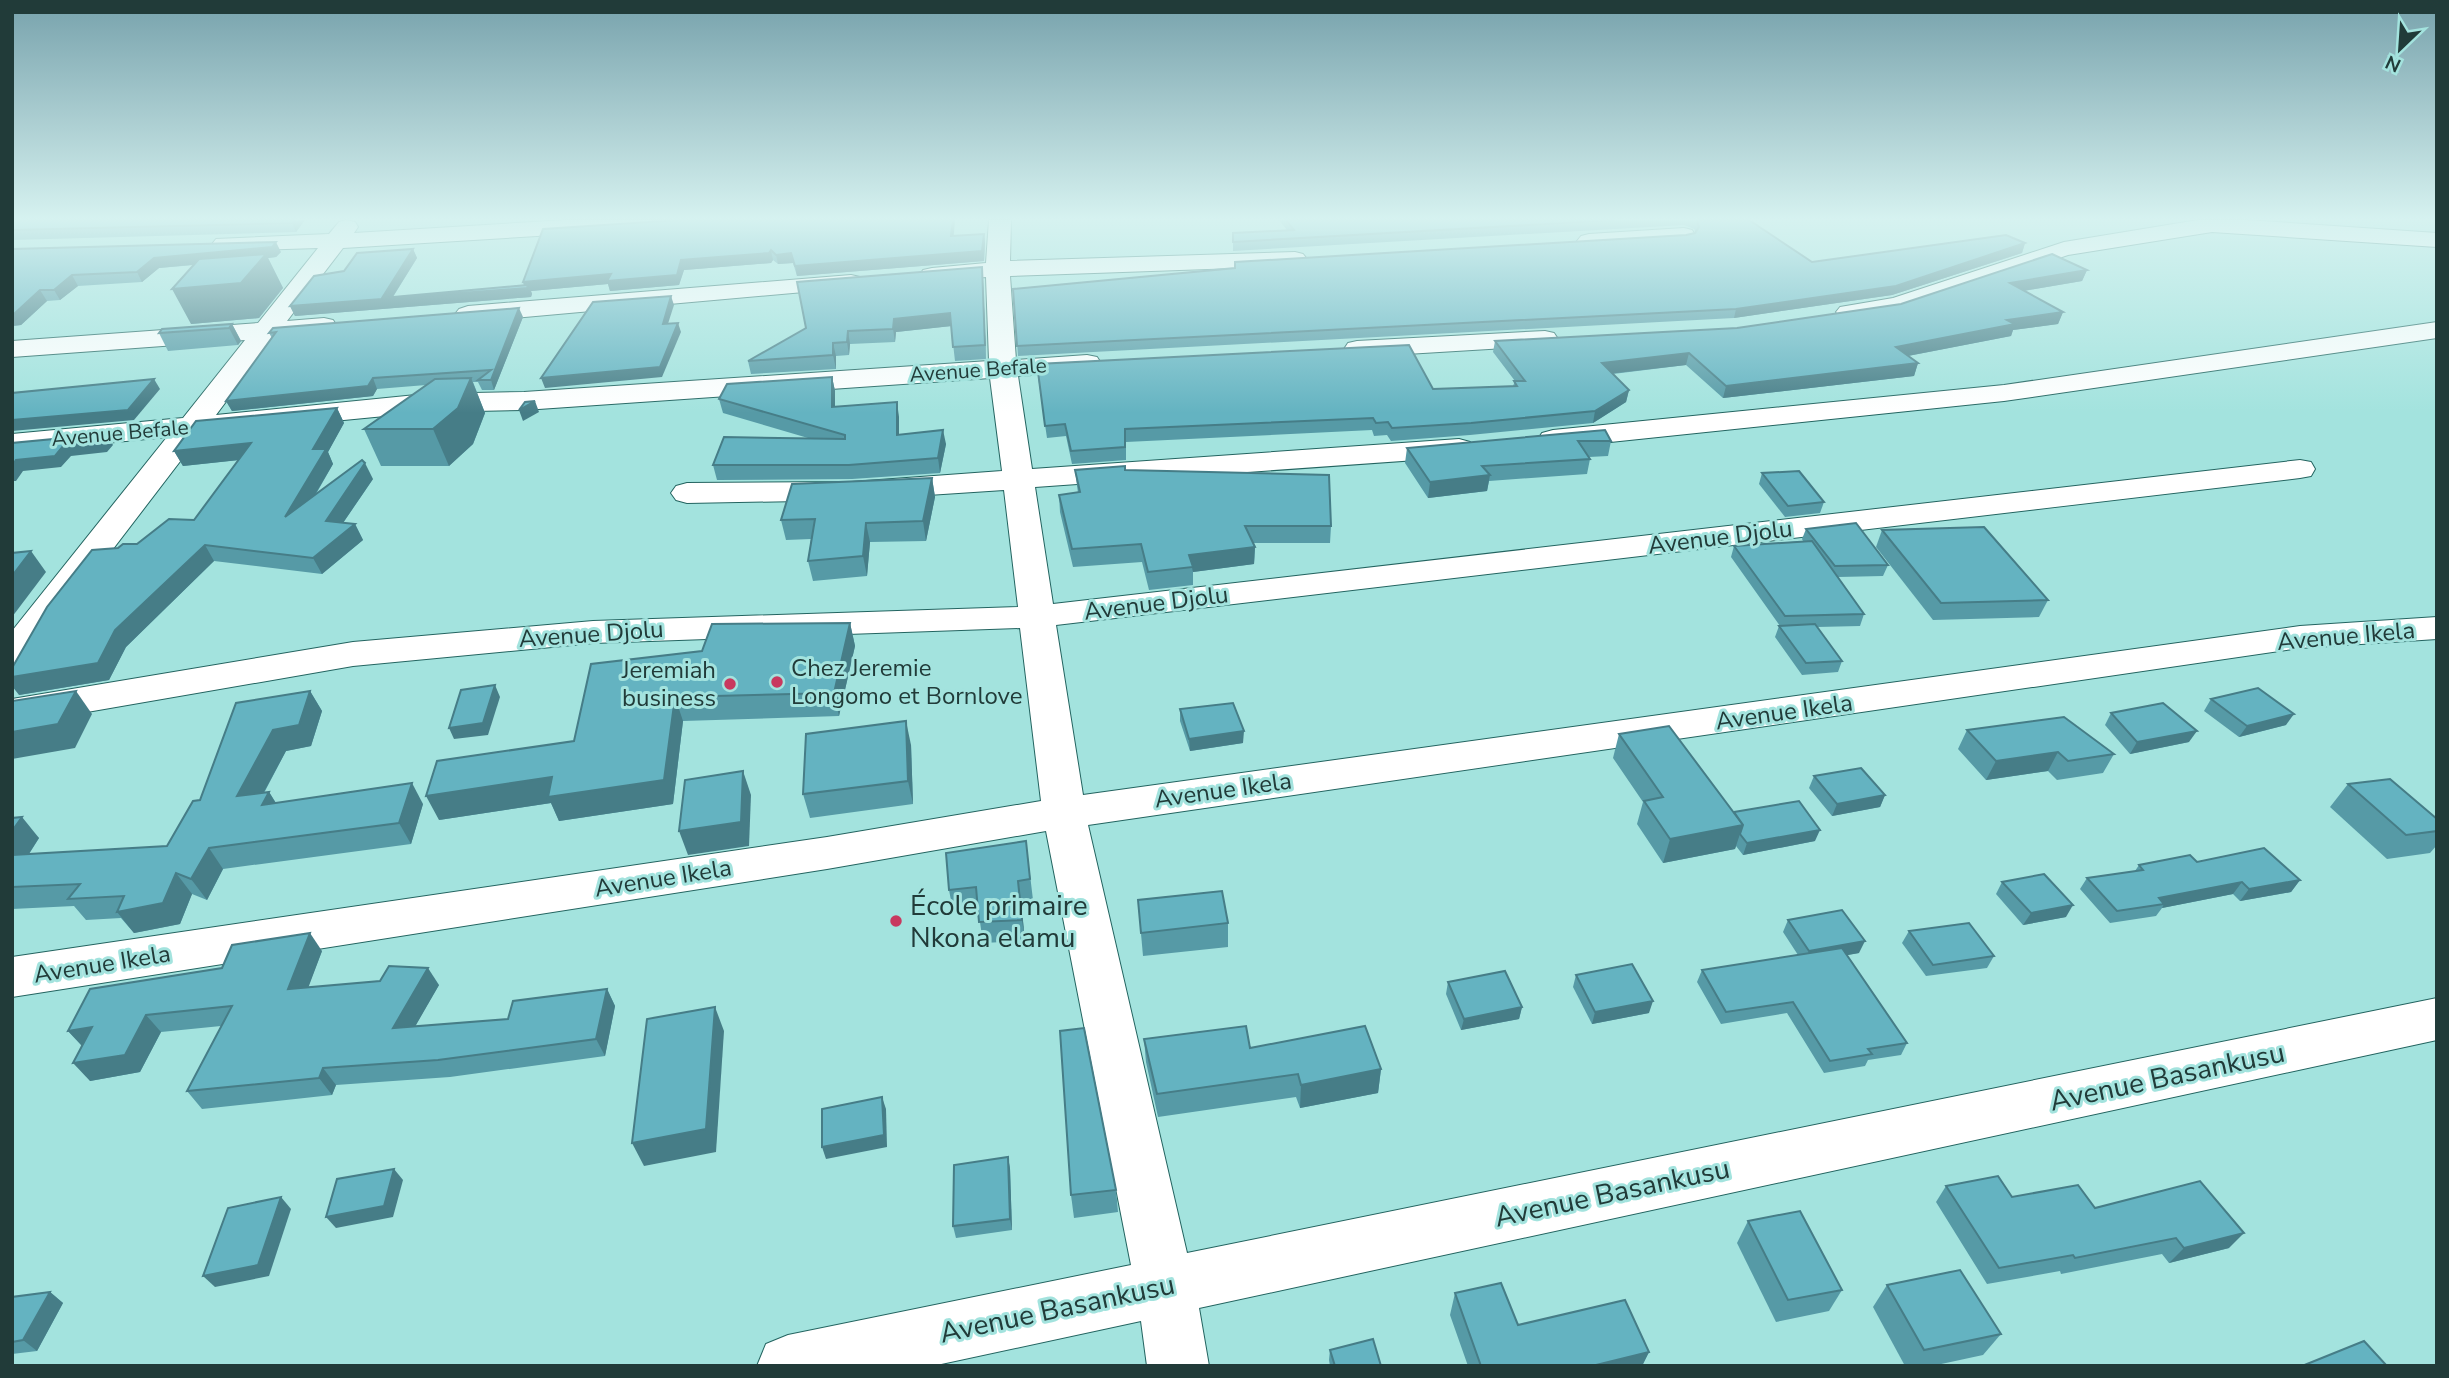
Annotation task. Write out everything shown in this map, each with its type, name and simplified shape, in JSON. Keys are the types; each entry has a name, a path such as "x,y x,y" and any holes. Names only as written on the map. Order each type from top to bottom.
{"street":[{"path":"12,656 303,284"},
{"path":"447,315 821,284"},
{"path":"1000,284 1003,368 1064,813 1166,1285 1178,1366"},
{"path":"1829,315 1897,305 1958,284"},
{"path":"12,349 350,323"},
{"path":"1525,442 2004,393 2315,348 2383,335 2437,330"},
{"path":"1334,350 1568,338"},
{"name":"Avenue Befale","path":"12,443 426,403 524,401 1113,362"},
{"path":"687,493 852,491 1484,446"},
{"name":"Avenue Djolu","path":"12,712 354,654 593,632 1036,617 2300,469"},
{"name":"Avenue Ikela","path":"12,977 827,853 1064,813 2300,638 2437,628"},
{"name":"Avenue Basankusu","path":"788,1366 2437,1020"}],"building":[{"path":"12,284 61,284 54,290 40,290 12,315"},
{"path":"176,284 226,284 172,289"},
{"path":"307,284 391,284 382,298 528,285 527,288 290,306"},
{"path":"797,284 983,284 985,345 953,347 950,313 894,319 893,329 848,331 847,342 833,343 833,355 748,361 806,328"},
{"path":"1063,284 1901,284 1736,309 1017,346 1013,289"},
{"path":"1960,284 2012,284 2063,312 2007,320 2015,324 1896,347 1918,363 1726,386 1689,353 1602,363 1629,390 1595,411 1392,428 1388,422 1376,423 1373,418 1125,429 1125,447 1071,451 1065,424 1045,426 1037,364 1409,345 1433,389 1517,386 1514,381 1525,381 1495,341 1737,328 1901,304"},
{"path":"671,296 663,324 678,323 660,367 541,378 593,302"},
{"path":"519,308 491,380 478,380 491,370 373,378 368,386 226,401 276,332 269,333 273,328"},
{"path":"232,324 229,328 159,333 162,329"},
{"path":"832,377 832,407 897,402 897,435 943,430 938,458 849,465 713,465 724,437 845,439 845,435 719,399 727,384"},
{"path":"471,378 458,408 433,429 364,429 435,379"},
{"path":"154,379 128,410 12,420 12,393"},
{"path":"535,401 519,410 525,402"},
{"path":"337,408 313,449 326,449 285,517 362,460 365,463 326,521 355,524 313,558 205,545 115,630 98,663 12,677 12,668 47,607 92,550 137,544 169,519 194,520 251,443 174,451 196,421"},
{"path":"1605,430 1611,441 1578,441 1590,459 1482,466 1490,475 1430,482 1407,448"},
{"path":"106,434 100,442 64,445 55,456 16,460 12,466 12,443"},
{"path":"1125,466 1125,470 1329,475 1331,526 1245,526 1255,547 1189,555 1193,567 1148,572 1141,544 1072,549 1059,495 1080,492 1075,470"},
{"path":"1799,471 1824,502 1788,506 1762,473"},
{"path":"932,478 923,521 866,523 863,556 808,561 815,519 781,520 792,484"},
{"path":"1856,523 1888,565 1835,566 1806,529"},
{"path":"1984,527 2048,600 1941,603 1882,530"},
{"path":"1812,541 1864,614 1785,616 1734,546"},
{"path":"31,551 12,576 12,553"},
{"path":"850,623 834,693 675,697 664,780 548,797 552,777 426,796 437,761 574,741 591,664 702,651 712,624"},
{"path":"1815,624 1842,661 1806,663 1779,626"},
{"path":"495,685 483,723 449,728 461,690"},
{"path":"2258,688 2294,714 2247,726 2211,699"},
{"path":"76,691 58,724 12,732 12,701"},
{"path":"310,691 299,725 273,730 237,796 269,792 262,805 412,783 399,823 209,848 191,879 176,873 163,903 117,912 124,896 68,899 80,884 12,887 12,855 167,846 193,801 200,800 236,703"},
{"path":"1233,703 1244,731 1189,739 1180,709"},
{"path":"2163,703 2197,731 2137,742 2111,713"},
{"path":"2064,717 2114,754 2068,761 2058,752 1996,761 1967,730"},
{"path":"906,721 908,781 803,794 806,734"},
{"path":"1669,726 1743,825 1670,839 1644,801 1663,797 1619,734"},
{"path":"1861,768 1885,795 1837,804 1814,776"},
{"path":"743,771 741,822 679,831 685,780"},
{"path":"2390,779 2437,819 2437,831 2406,835 2348,784"},
{"path":"1799,801 1820,830 1747,843 1740,834 1743,825 1734,812"},
{"path":"22,817 12,831 12,818"},
{"path":"1026,841 1030,879 1018,881 1022,920 979,922 976,887 949,890 946,853"},
{"path":"2264,848 2300,880 2249,889 2242,882 2159,898 2164,904 2117,911 2087,878 2143,870 2139,865 2190,855 2197,862"},
{"path":"2044,874 2073,905 2031,913 2002,882"},
{"path":"1222,891 1228,923 1141,933 1138,900"},
{"path":"1842,910 1865,941 1809,951 1788,920"},
{"path":"1969,923 1994,956 1933,965 1909,931"},
{"path":"310,933 288,989 380,981 389,966 428,968 393,1028 508,1019 513,1001 607,989 596,1039 438,1060 323,1068 319,1078 187,1091 232,1006 146,1015 125,1055 73,1063 92,1027 68,1031 90,989 222,968 232,945"},
{"path":"1842,948 1907,1043 1868,1049 1872,1054 1830,1061 1793,1002 1726,1012 1702,970"},
{"path":"1632,964 1653,1001 1595,1012 1576,975"},
{"path":"1505,971 1522,1007 1464,1019 1448,982"},
{"path":"715,1007 706,1129 632,1143 647,1019"},
{"path":"1246,1026 1250,1048 1365,1026 1381,1069 1301,1085 1298,1074 1157,1094 1144,1039"},
{"path":"1084,1028 1116,1190 1071,1195 1060,1031"},
{"path":"882,1097 884,1135 822,1147 822,1109"},
{"path":"1008,1157 1010,1219 953,1226 954,1165"},
{"path":"394,1169 384,1206 326,1217 337,1179"},
{"path":"1998,1176 2012,1197 2078,1185 2095,1208 2200,1181 2244,1233 2184,1248 2176,1238 2075,1258 2073,1255 1999,1268 1946,1186"},
{"path":"281,1197 258,1265 203,1276 228,1208"},
{"path":"1800,1211 1842,1290 1788,1300 1748,1221"},
{"path":"1960,1270 2001,1334 1924,1350 1887,1285"},
{"path":"1501,1283 1518,1325 1625,1300 1649,1352 1592,1366 1481,1366 1455,1293"},
{"path":"50,1292 23,1340 12,1342 12,1297"},
{"path":"1373,1339 1381,1366 1335,1366 1330,1350"},
{"path":"2364,1341 2387,1366 2302,1366"}],"place":[{"name":"Chez Jeremie Longomo et Bornlove","path":"777,682"},
{"name":"Jeremiah business","path":"730,684"},
{"name":"École primaire Nkona elamu","path":"896,921"}]}
